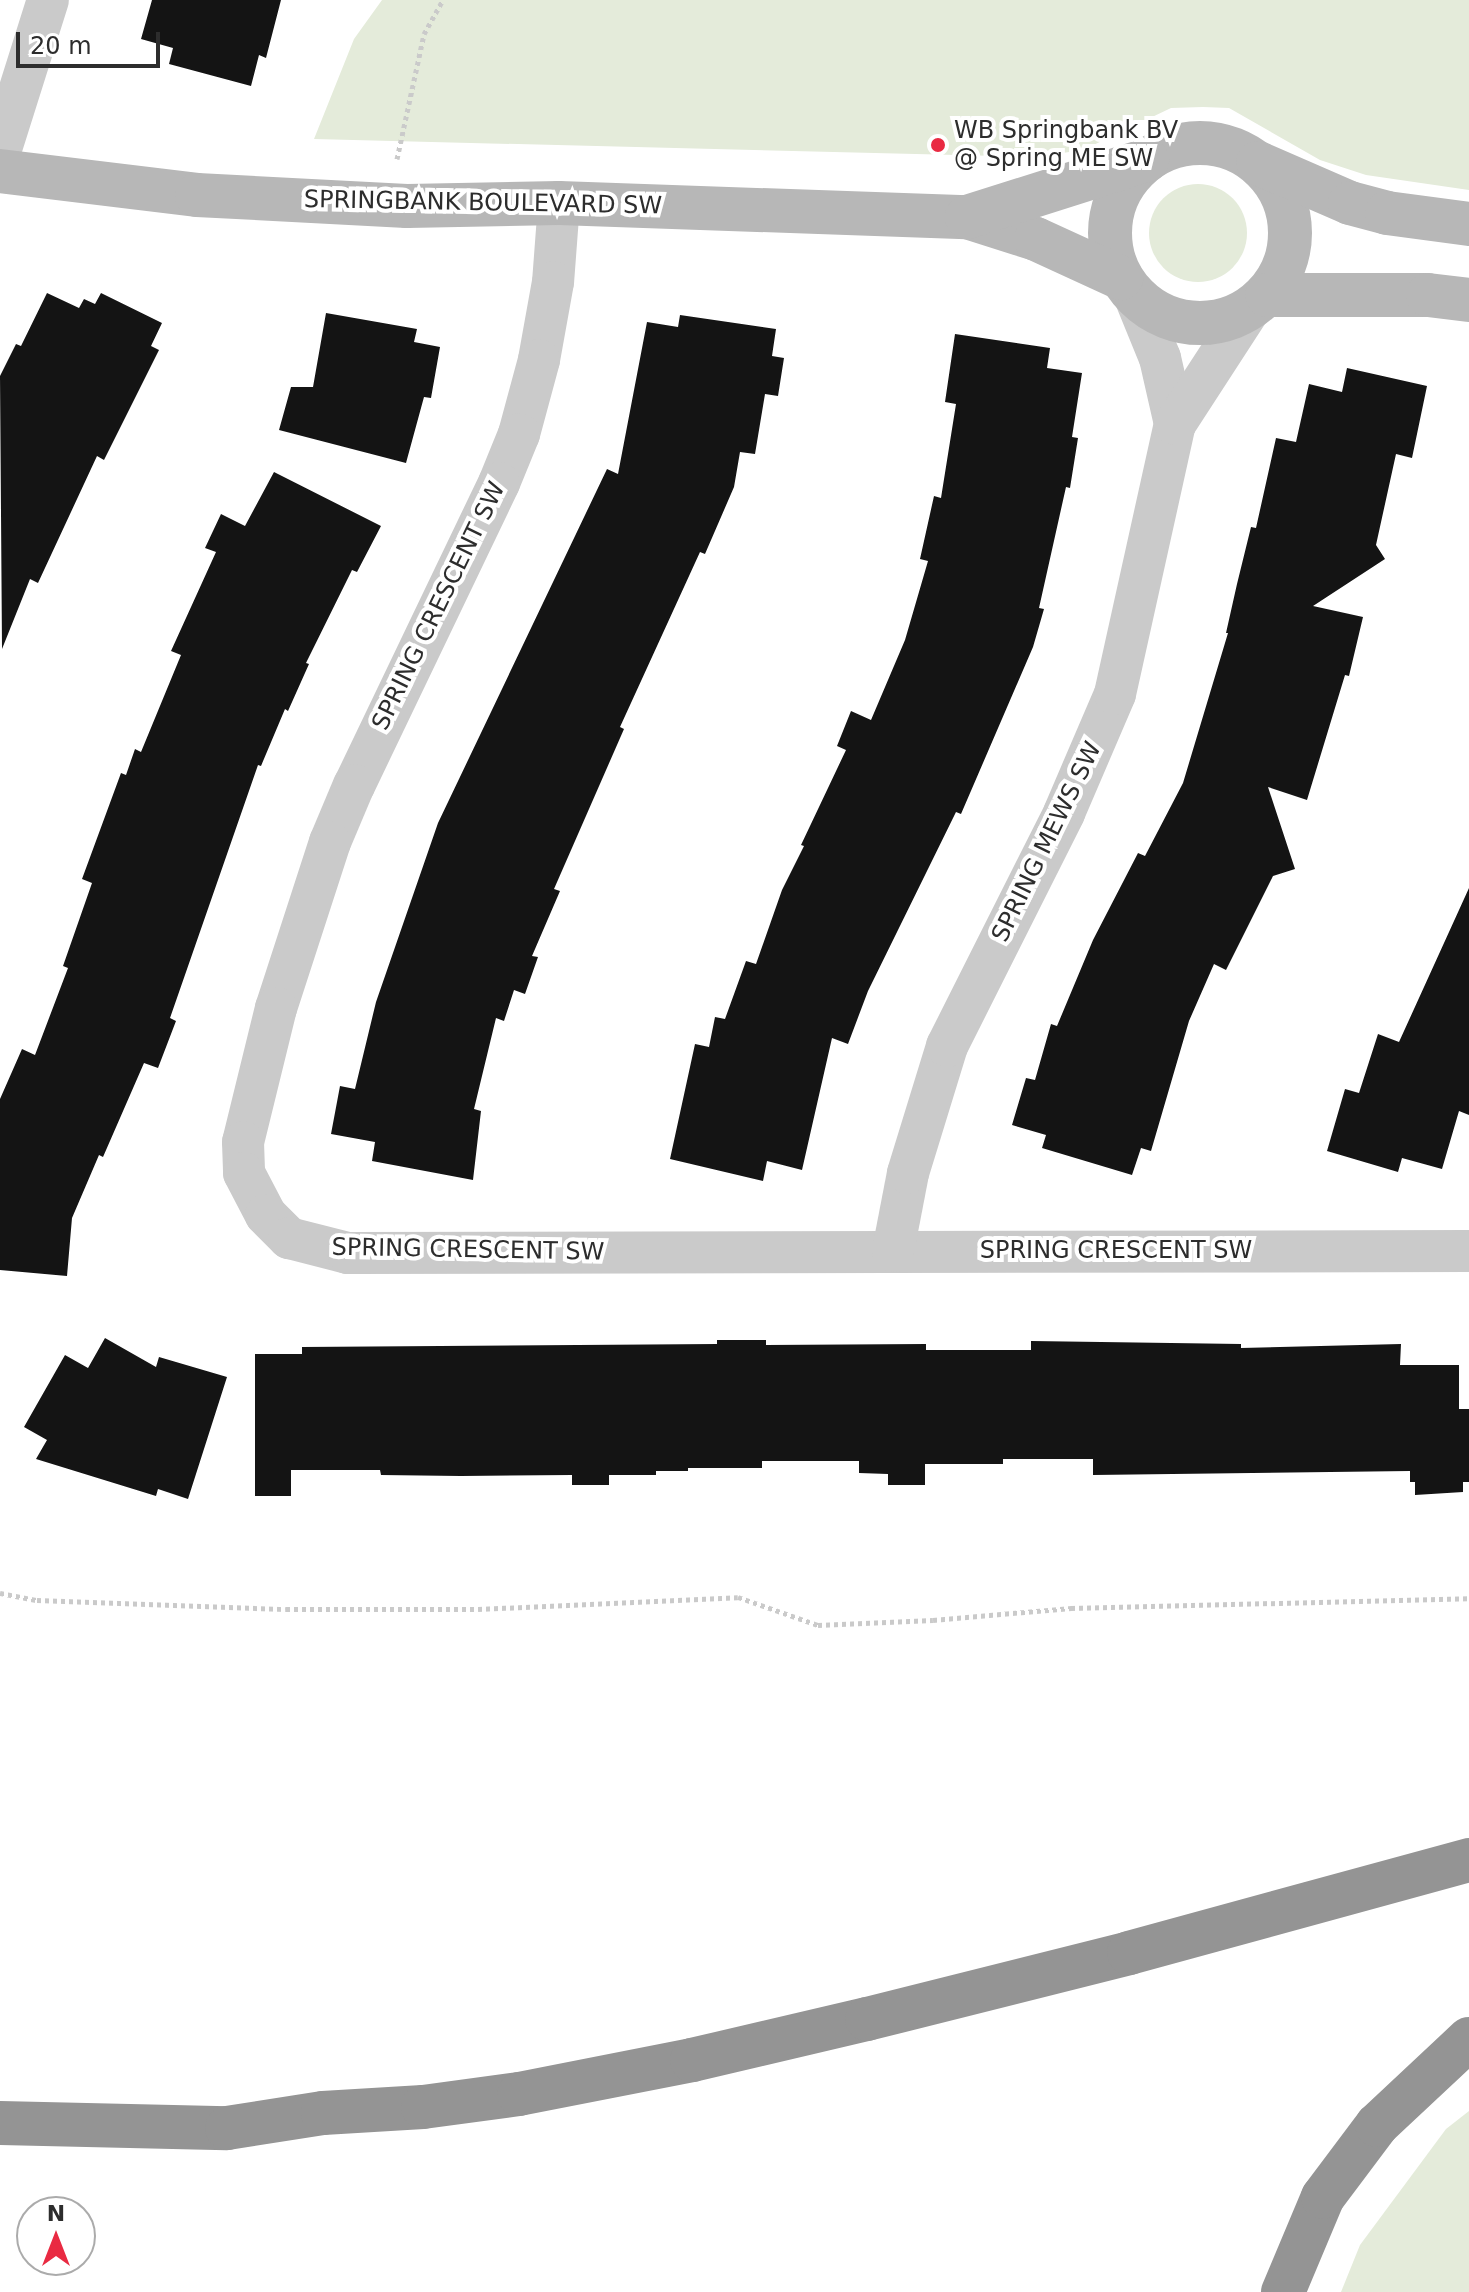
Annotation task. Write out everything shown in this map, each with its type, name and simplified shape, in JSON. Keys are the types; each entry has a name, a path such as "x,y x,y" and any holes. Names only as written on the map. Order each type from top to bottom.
{"highway":[{"path":"0,2123 227,2128 323,2113 423,2107 519,2094 692,2060 882,2016 1129,1953 1469,1860"},
{"path":"1283,2292 1323,2197 1377,2125 1441,2061 1469,2039"}],"street":[{"path":"0,152 48,0"},
{"path":"1254,161 1272,179 1285,201 1290,225 1289,250 1281,274 1259,301 1219,322 1190,323 1163,316 1139,301 1127,285 1112,254 1109,228 1115,202 1128,179 1147,160 1167,149 1189,143 1234,150 1350,203 1387,213 1469,224"},
{"name":"SPRINGBANK BOULEVARD SW","path":"967,217 1147,160"},
{"name":"SPRINGBANK BOULEVARD SW","path":"0,171 197,195 388,204 559,203 967,217 1036,239 1127,285"},
{"name":"SPRING CRESCENT SW","path":"559,203 547,314 539,360 519,434 330,842 276,1008 243,1142 244,1173 266,1215 289,1238 348,1253 1469,1251"},
{"name":"SPRING MEWS SW","path":"1127,285 1160,358 1175,424"},
{"path":"1259,301 1428,295 1469,300"},
{"name":"SPRING MEWS SW","path":"893,1251 908,1173 947,1046 1069,801 1115,694 1175,424 1259,301"}],"path":[{"path":"388,204 424,34 443,0"},
{"path":"0,1593 37,1600 286,1609 478,1609 738,1597 818,1625 933,1620 1071,1608 1469,1598"}],"green space":[{"path":"382,0 1469,0 1469,190 1366,175 1320,160 1229,108 1171,108 1083,150 1035,157 314,139 354,39"},
{"path":"1198,184 1217,188 1233,198 1243,214 1247,233 1243,252 1233,268 1217,278 1198,282 1179,278 1163,268 1153,252 1149,233 1153,214 1163,198 1179,188"},
{"path":"1469,2111 1469,2292 1341,2292 1360,2245 1446,2129"}],"building":[{"path":"152,0 281,0 266,58 259,55 251,86 169,64 173,48 141,39"},
{"path":"47,293 79,308 84,299 95,304 101,293 162,323 151,346 159,350 104,460 97,456 38,583 30,579 2,649 0,376 16,344 21,346"},
{"path":"326,313 417,329 414,342 440,347 431,398 424,397 406,463 279,430 291,387 313,387"},
{"path":"680,315 776,329 772,356 784,358 778,396 765,394 755,454 740,452 734,487 705,554 700,552 620,727 624,729 554,889 560,891 532,956 538,957 525,994 514,990 504,1021 496,1018 474,1109 481,1111 473,1180 372,1161 375,1142 331,1134 340,1086 355,1089 376,1002 438,823 607,469 618,474 647,322 678,327"},
{"path":"955,334 1050,348 1047,368 1082,373 1072,437 1078,438 1070,488 1066,487 1039,608 1044,609 1033,647 961,814 956,812 868,991 848,1044 832,1038 802,1170 767,1161 763,1181 670,1159 695,1044 709,1047 715,1017 725,1019 746,961 756,964 782,890 846,750 837,746 851,711 871,720 905,640 928,561 920,559 934,496 941,498 956,404 945,402"},
{"path":"1347,368 1427,386 1412,458 1396,454 1376,545 1385,559 1313,606 1363,617 1349,676 1345,675 1307,800 1268,787 1295,869 1273,876 1226,970 1214,964 1189,1021 1151,1151 1141,1148 1132,1175 1042,1148 1046,1135 1012,1125 1026,1078 1035,1080 1051,1024 1057,1026 1093,940 1138,853 1145,856 1183,783 1228,633 1251,527 1256,528 1276,438 1296,442 1309,384 1342,392"},
{"path":"274,472 381,526 357,572 352,570 306,663 309,664 288,711 285,709 261,766 258,765 170,1018 176,1021 158,1068 144,1063 103,1157 99,1155 72,1218 67,1276 0,1270 0,1099 22,1049 35,1055 68,968 63,966 92,883 82,879 121,773 126,775 135,749 141,752 181,655 171,651 216,552 205,548 221,514 245,526"},
{"path":"1469,888 1469,1115 1459,1111 1442,1169 1402,1158 1398,1172 1327,1151 1345,1089 1359,1093 1378,1034 1399,1042"},
{"path":"105,1338 156,1367 159,1357 227,1377 188,1499 158,1489 156,1496 36,1459 47,1440 24,1427 65,1355 88,1368"},
{"path":"717,1340 766,1340 766,1345 926,1344 926,1350 1031,1350 1031,1341 1241,1344 1241,1348 1401,1344 1400,1365 1459,1365 1459,1409 1469,1409 1469,1482 1463,1482 1463,1492 1415,1495 1415,1482 1410,1482 1410,1471 1093,1475 1093,1459 1003,1459 1003,1464 925,1464 925,1485 888,1485 888,1474 859,1473 859,1461 762,1461 762,1468 688,1468 688,1471 656,1471 656,1475 609,1475 609,1485 572,1485 572,1475 381,1475 380,1470 291,1470 291,1496 255,1496 255,1354 302,1354 302,1347 717,1344"}],"place":[{"name":"WB Springbank BV @ Spring ME SW","path":"938,145"}]}
